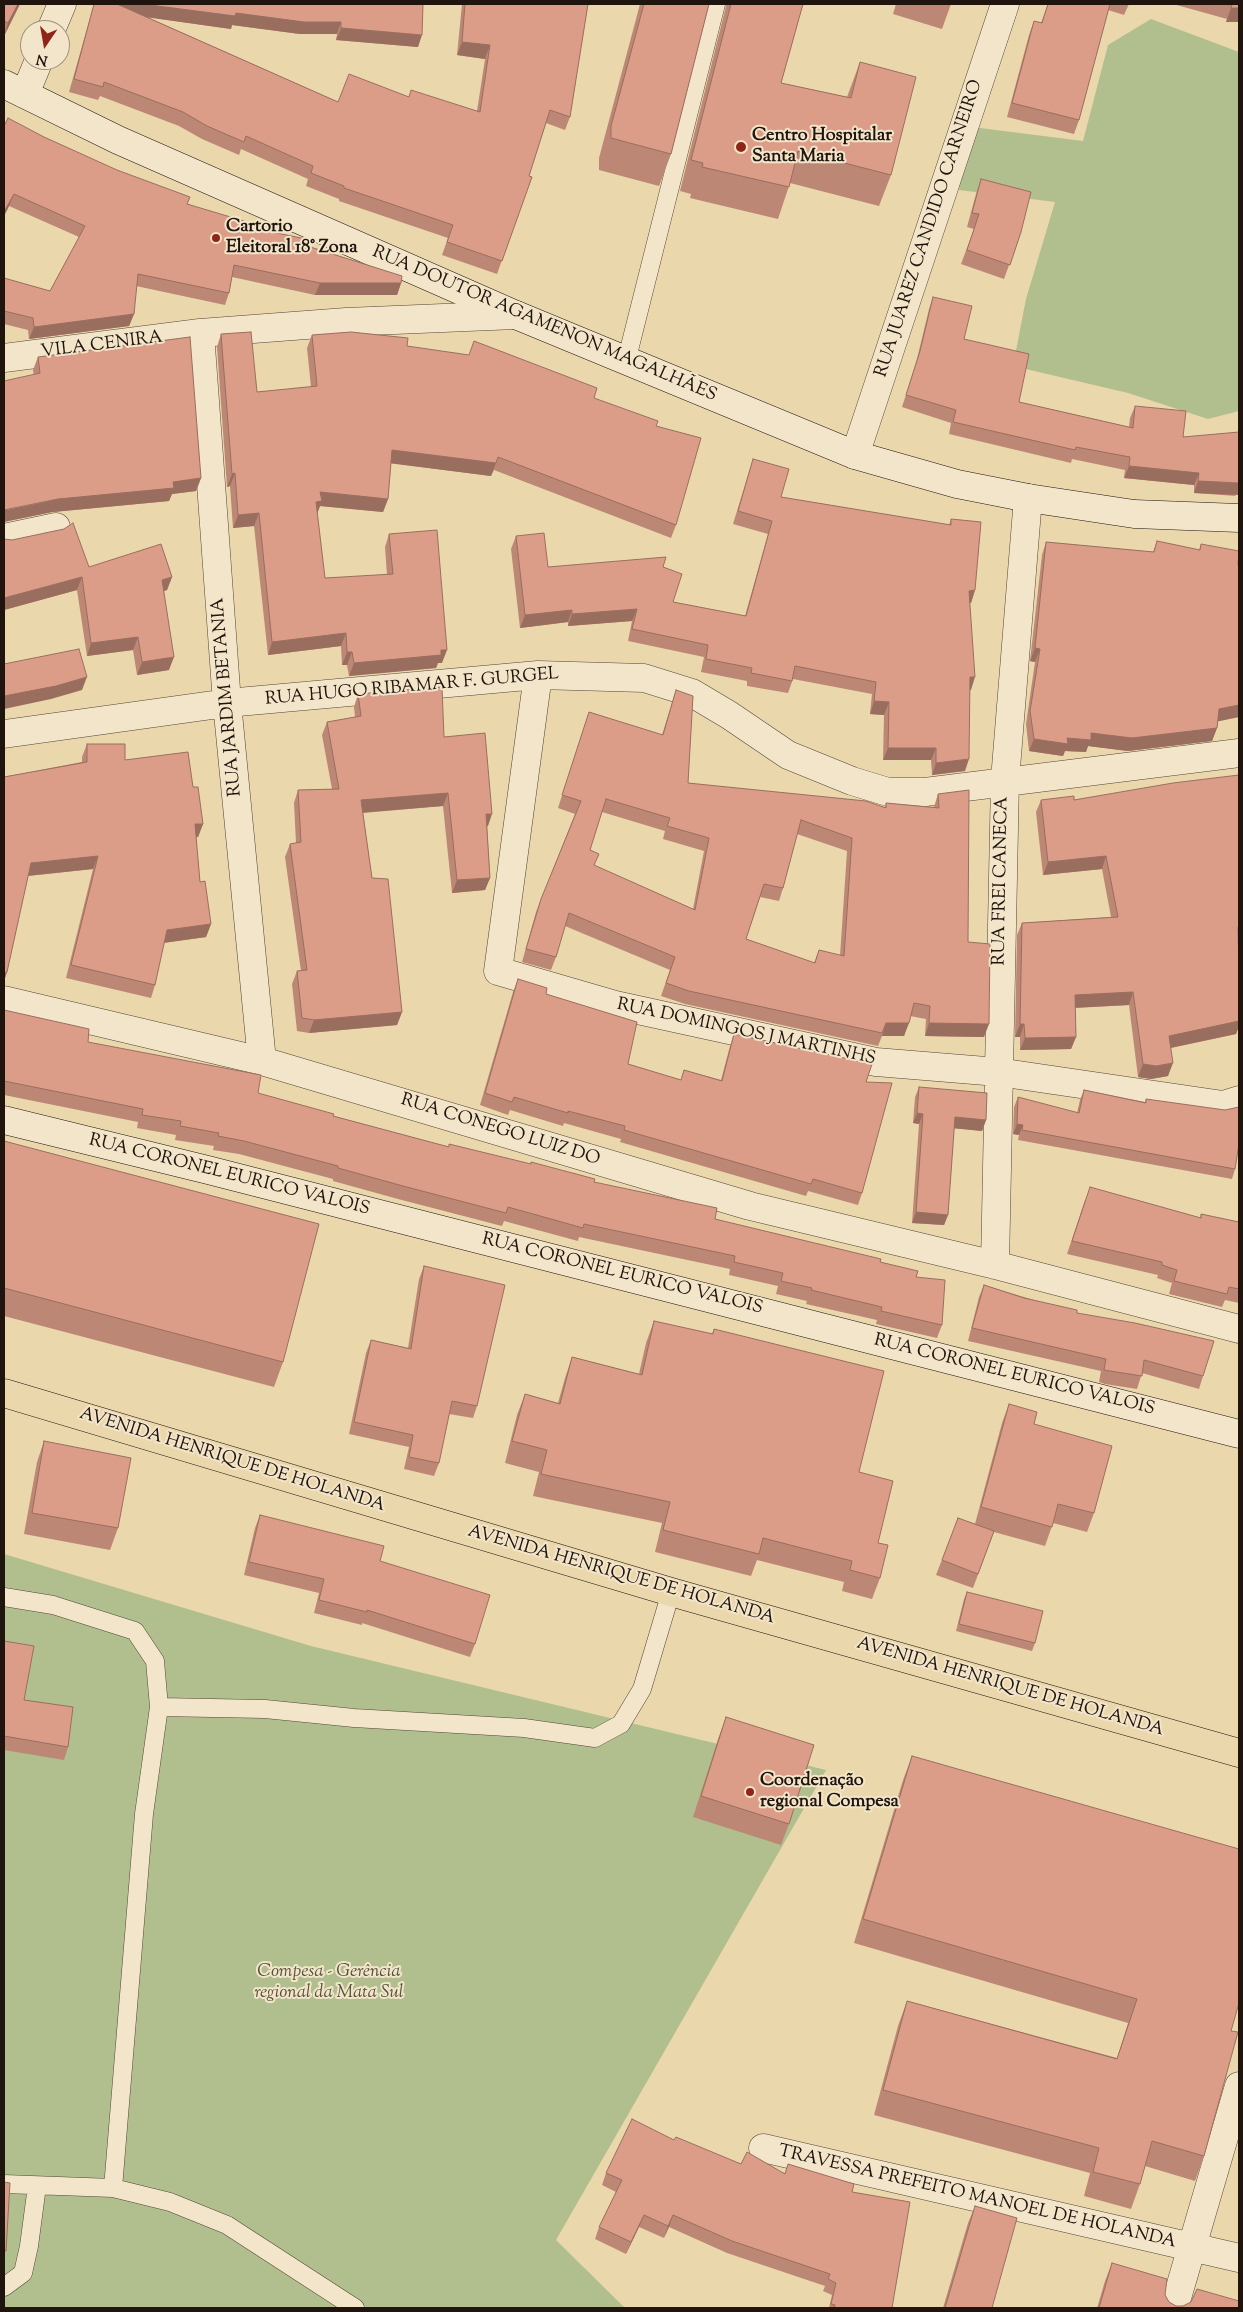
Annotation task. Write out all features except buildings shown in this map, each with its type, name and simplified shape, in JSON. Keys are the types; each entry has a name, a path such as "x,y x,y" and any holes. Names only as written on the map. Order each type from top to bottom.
{"main road":[{"name":"AVENIDA HENRIQUE DE HOLANDA","path":"4,1393 671,1592 1239,1752"}],"street":[{"path":"55,20 62,4"},
{"name":"RUA JUAREZ CANDIDO CARNEIRO","path":"855,455 1005,4"},
{"path":"14,89 30,70"},
{"name":"RUA DOUTOR AGAMENON MAGALHÃES","path":"14,89 118,140 516,315 855,455 956,484 1028,498 1134,514 1239,518"},
{"name":"VILA CENIRA","path":"4,358 200,333 346,322 516,315"},
{"name":"RUA JARDIM BETANIA","path":"200,333 227,703 262,1061"},
{"name":"RUA FREI CANECA","path":"995,1265 1005,780 1028,498"},
{"path":"4,538 56,527"},
{"name":"RUA HUGO RIBAMAR F. GURGEL","path":"4,734 227,703 538,675 644,678 692,693 729,715 788,755 852,781 888,792 925,792 1005,780 1239,753"},
{"name":"RUA DOMINGOS J MARTINHS","path":"538,675 498,971 616,1005 876,1062 998,1072 1192,1102 1223,1105 1239,1100"},
{"name":"RUA CONEGO LUIZ DO","path":"4,1000 262,1061 750,1206 995,1265 1239,1329"},
{"name":"RUA CORONEL EURICO VALOIS","path":"4,1120 208,1170 1239,1434"},
{"path":"1174,2308 1239,2086"},
{"name":"TRAVESSA PREFEITO MANOEL DE HOLANDA","path":"763,2148 1239,2258"}],"lane":[{"path":"626,362 716,4"},
{"path":"159,1707 265,1709 354,1718 524,1728 564,1736 595,1738 621,1724 642,1689 671,1592"},
{"path":"4,1597 53,1605 135,1631 155,1661 159,1707 144,1814 113,2188"},
{"path":"4,2184 113,2188 170,2202 227,2225 355,2308"},
{"path":"4,2287 23,2274 29,2246 37,2186"}],"green space":[{"path":"1151,19 1239,52 1239,411 1208,419 1128,393 1013,366 1026,299 1055,202 959,190 972,127 1083,141 1108,45"},
{"name":"Compesa - Gerência regional da Mata Sul","path":"4,1554 311,1646 826,1770 556,2240 625,2308 4,2308"}],"place":[{"name":"Centro Hospitalar Santa Maria","path":"741,147"},
{"name":"Cartorio Eleitoral 18° Zona","path":"216,238"},
{"name":"Coordenação regional Compesa","path":"750,1792"}]}
